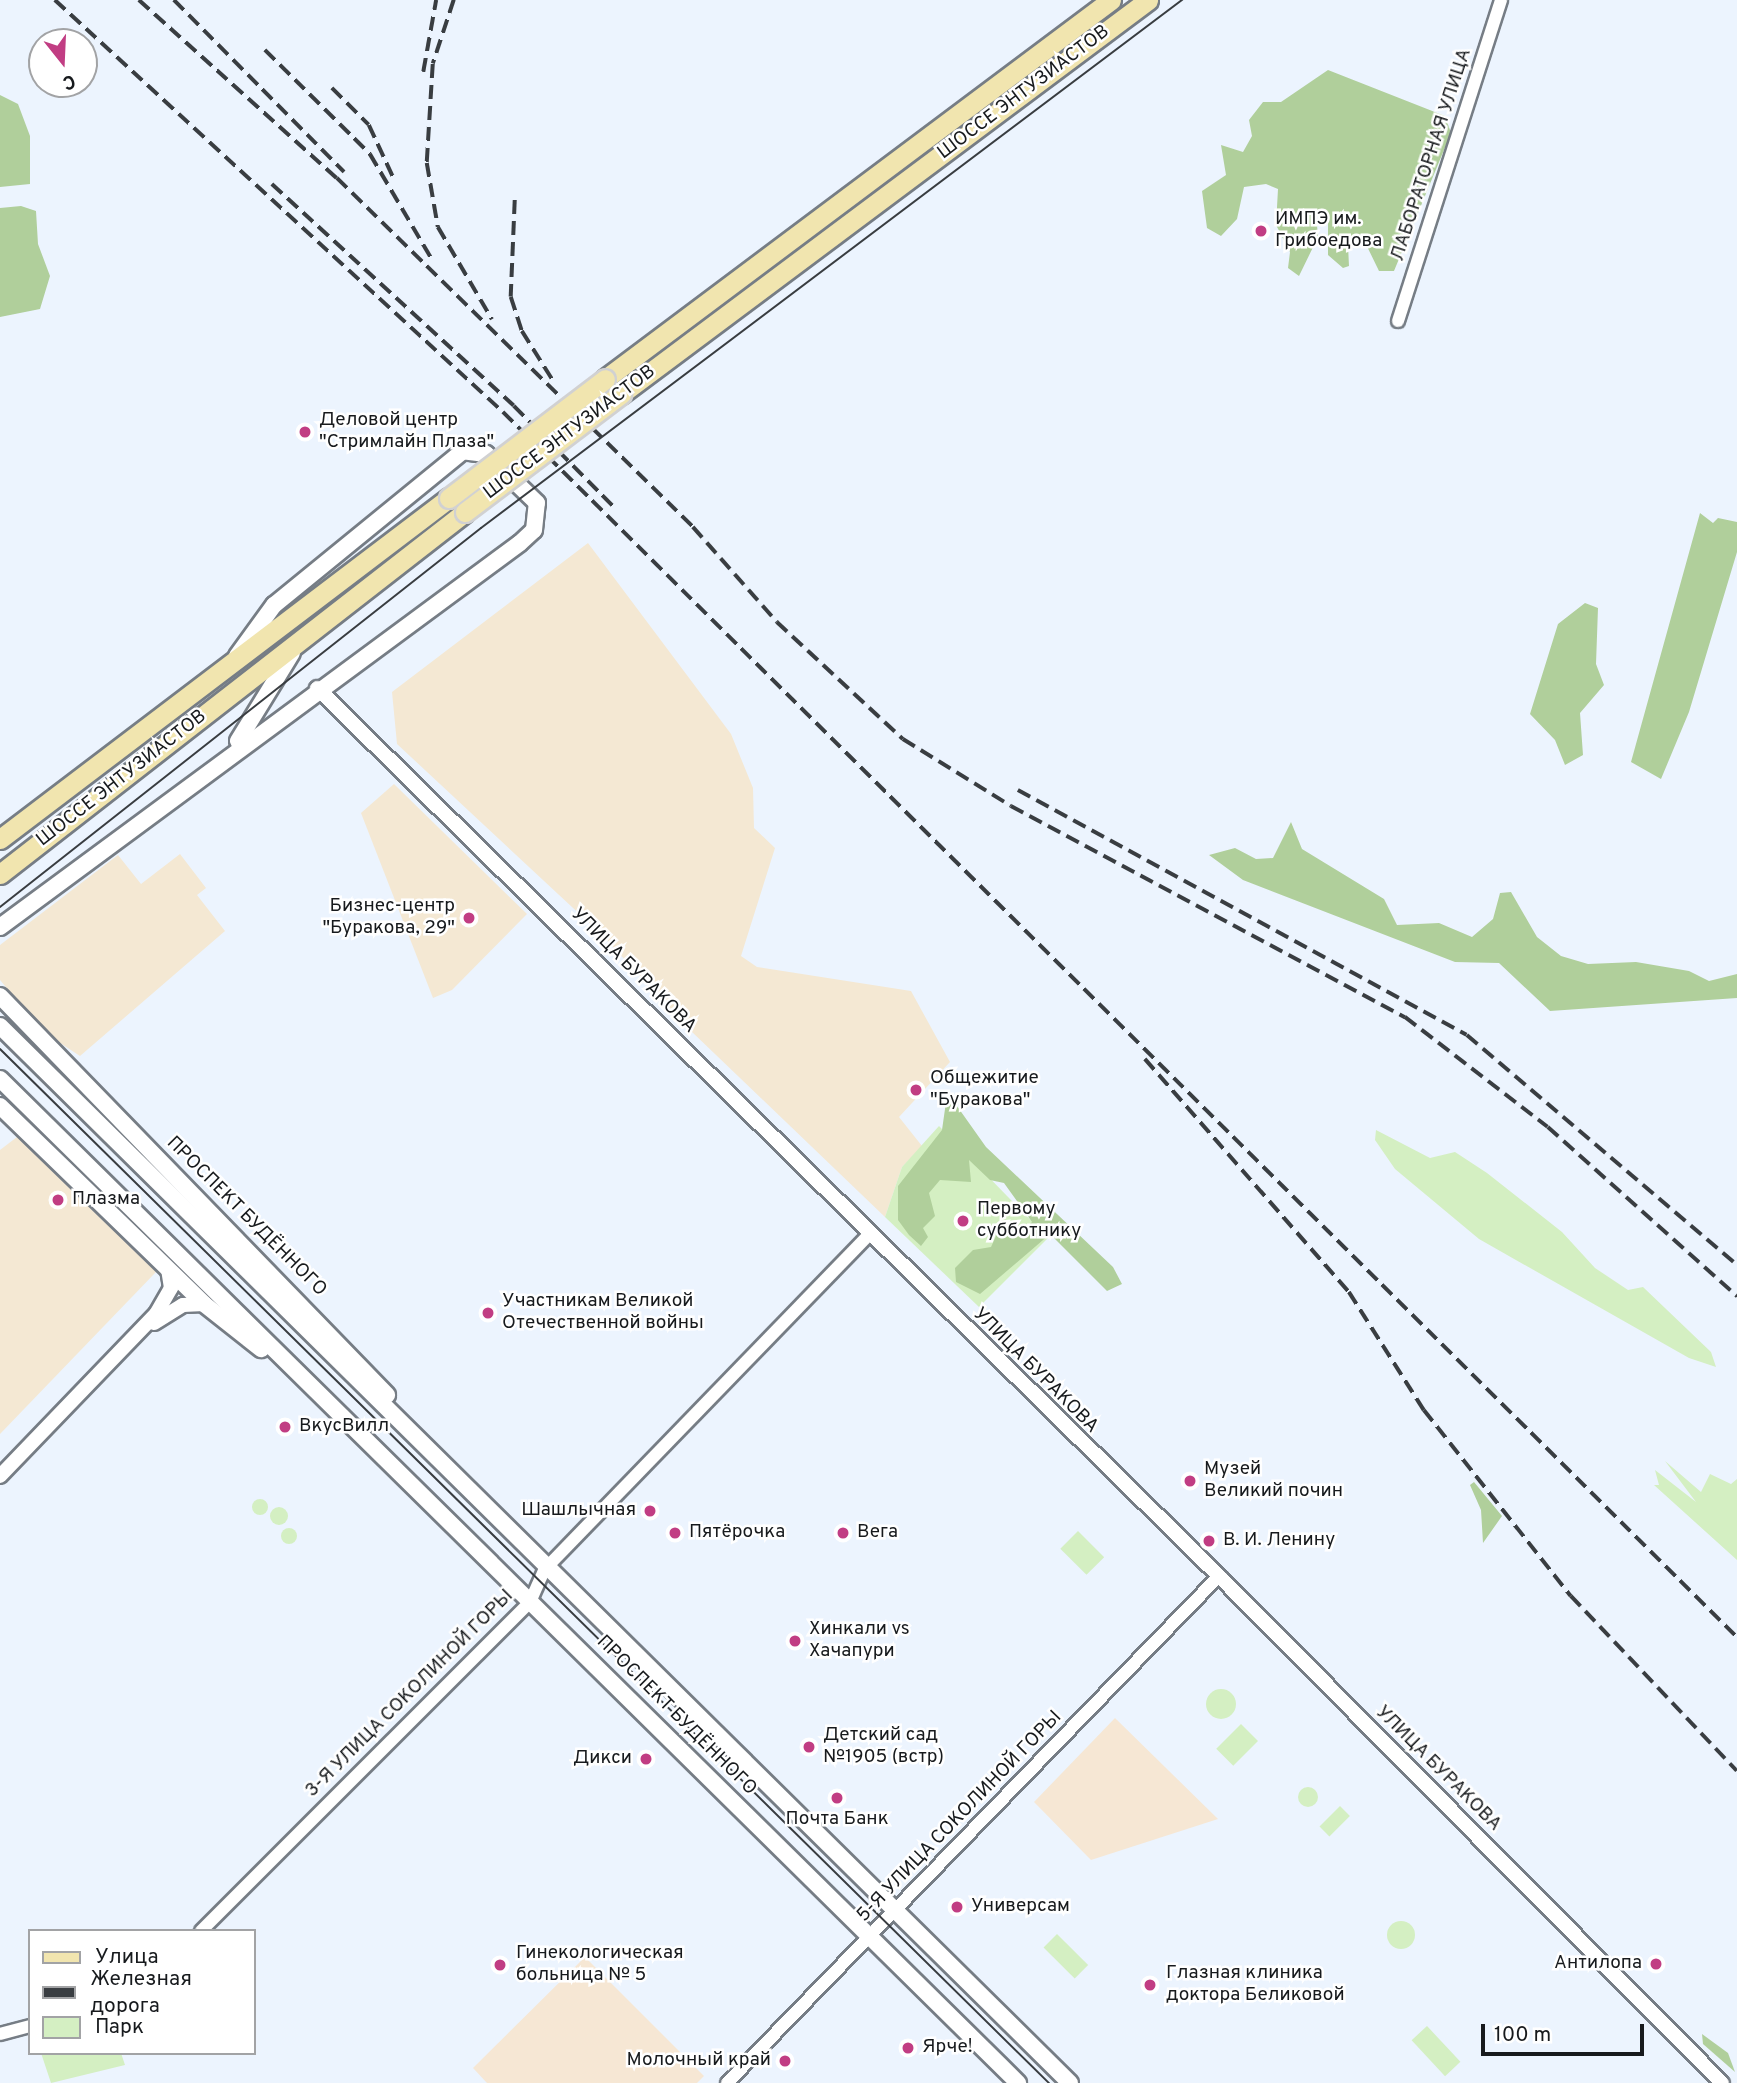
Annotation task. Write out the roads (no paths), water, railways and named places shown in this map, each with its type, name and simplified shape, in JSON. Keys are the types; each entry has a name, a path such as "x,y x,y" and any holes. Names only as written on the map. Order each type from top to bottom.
{"main road":[{"name":"ШОССЕ ЭНТУЗИАСТОВ","path":"0,839 605,379 1111,0"},
{"name":"ШОССЕ ЭНТУЗИАСТОВ","path":"0,874 465,512 1148,0"},
{"path":"0,927 317,688 534,530 537,503 486,454 463,451 312,572 267,613 236,658"},
{"path":"223,759 250,727 281,664 307,635"},
{"name":"ПРОСПЕКТ БУДЁННОГО","path":"0,996 313,1315 453,1476"},
{"name":"ПРОСПЕКТ БУДЁННОГО","path":"0,1026 894,1915 1070,2083"},
{"name":"ПРОСПЕКТ БУДЁННОГО","path":"0,1079 233,1320 303,1379 1018,2083"},
{"name":"ПРОСПЕКТ БУДЁННОГО","path":"0,1106 204,1304 233,1320"}],"street":[{"name":"ЛАБОРАТОРНАЯ УЛИЦА","path":"1398,321 1501,0"},
{"name":"УЛИЦА БУРАКОВА","path":"317,688 869,1235 1219,1576 1722,2083"},
{"path":"0,1019 28,1027"},
{"name":"3-Я УЛИЦА СОКОЛИНОЙ ГОРЫ","path":"203,1929 530,1602 545,1569 869,1235"},
{"path":"0,1476 144,1329 168,1297 167,1269"},
{"path":"144,1329 177,1307 204,1304"},
{"name":"5-Я УЛИЦА СОКОЛИНОЙ ГОРЫ","path":"727,2083 894,1915 1219,1576"},
{"path":"0,2034 28,2027"}],"tram line":[{"path":"0,907 481,528 1182,0"},
{"path":"0,1049 1049,2083"}],"railway":[{"path":"55,0 503,412 1737,1637"},
{"path":"139,0 337,178 693,527 777,622 903,739 1011,806 1405,1017 1548,1127 1737,1296"},
{"path":"174,0 344,172"},
{"path":"423,72 436,0"},
{"path":"454,0 433,64 427,163 438,227 492,319"},
{"path":"265,50 370,154 433,261"},
{"path":"332,88 369,125 395,181"},
{"path":"272,184 514,406 613,506"},
{"path":"515,200 511,297 522,331 554,382"},
{"path":"1018,790 1467,1035 1737,1265"},
{"path":"1145,1059 1349,1292 1424,1410 1571,1596 1737,1771"}],"place":[{"name":"ИМПЭ им. Грибоедова","path":"1261,231"},
{"name":"Деловой центр \"Стримлайн Плаза\"","path":"305,432"},
{"name":"Бизнес-центр \"Буракова, 29\"","path":"469,918"},
{"name":"Общежитие \"Буракова\"","path":"916,1090"},
{"name":"Плазма","path":"58,1200"},
{"name":"Первому субботнику","path":"963,1221"},
{"name":"Участникам Великой Отечественной войны","path":"488,1313"},
{"name":"ВкусВилл","path":"285,1427"},
{"name":"Музей Великий почин","path":"1190,1481"},
{"name":"Шашлычная","path":"650,1511"},
{"name":"Пятёрочка","path":"675,1533"},
{"name":"Вега","path":"843,1533"},
{"name":"В. И. Ленину","path":"1209,1541"},
{"name":"Хинкали vs Хачапури","path":"795,1641"},
{"name":"Детский сад №1905 (встр)","path":"809,1747"},
{"name":"Дикси","path":"646,1759"},
{"name":"Почта Банк","path":"837,1798"},
{"name":"Универсам","path":"957,1907"},
{"name":"Антилопа","path":"1656,1964"},
{"name":"Гинекологическая больница № 5","path":"500,1965"},
{"name":"Глазная клиника доктора Беликовой","path":"1150,1985"},
{"name":"Ярче!","path":"908,2048"},
{"name":"Молочный край","path":"785,2061"}]}
